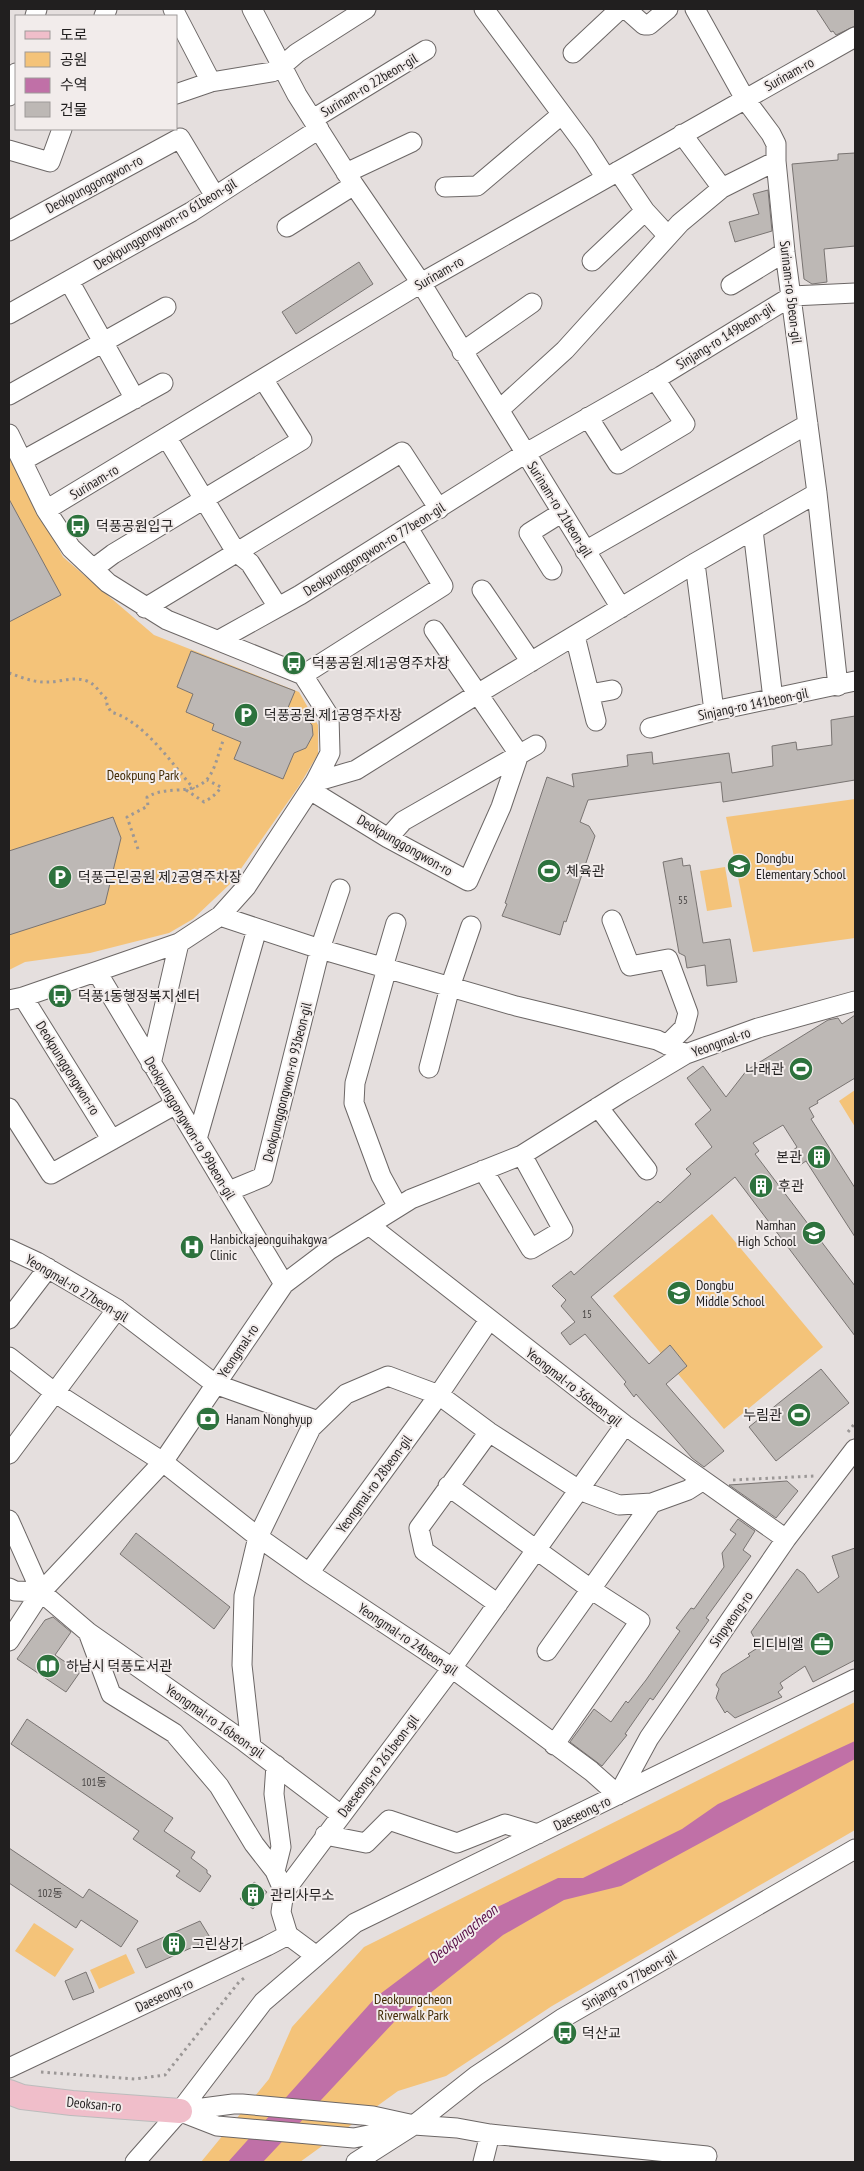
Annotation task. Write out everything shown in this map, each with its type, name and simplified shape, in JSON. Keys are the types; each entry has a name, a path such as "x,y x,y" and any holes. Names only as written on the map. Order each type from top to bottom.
{"main road":[{"name":"Deoksan-ro","path":"9,2092 22,2097 72,2103 180,2111"}],"street":[{"name":"Surinam-ro 22beon-gil","path":"252,9 282,66 316,124 350,179 421,284"},
{"path":"178,93 211,82 272,72 282,66 297,52 366,9"},
{"path":"484,9 584,144 668,236"},
{"path":"573,53 620,9"},
{"path":"626,9 644,25 649,25 668,9"},
{"name":"Surinam-ro 5beon-gil","path":"695,9 746,99 776,144 785,252 846,684"},
{"path":"178,20 211,82"},
{"name":"Surinam-ro","path":"46,510 421,284 855,37"},
{"name":"Surinam-ro 22beon-gil","path":"316,124 426,50"},
{"path":"9,96 15,76"},
{"path":"445,187 477,186 561,115"},
{"name":"Deokpunggongwon-ro 61beon-gil","path":"9,314 215,196 316,124"},
{"path":"9,150 50,162 62,130"},
{"path":"682,134 722,188"},
{"name":"Deokpunggongwon-ro","path":"9,231 180,138 215,196"},
{"path":"286,227 350,179 412,142"},
{"path":"499,410 564,350 680,222 722,188 776,161"},
{"path":"592,261 644,211"},
{"path":"731,285 785,252"},
{"path":"69,281 135,398"},
{"name":"Surinam-ro 21beon-gil","path":"421,284 621,608"},
{"name":"Sinjang-ro 149beon-gil","path":"526,453 655,379 792,296 855,293"},
{"path":"462,352 532,304"},
{"path":"9,395 166,307"},
{"path":"93,569 113,554 302,440 263,379"},
{"path":"588,417 618,464 685,424 655,379"},
{"path":"22,461 163,383"},
{"path":"586,551 808,424"},
{"path":"9,434 46,510 71,548 108,584 167,620 303,675 443,586 408,528"},
{"path":"167,438 236,552 250,563 278,607"},
{"path":"145,608 402,452 438,509"},
{"name":"Deokpunggongwon-ro 77beon-gil","path":"219,640 278,607 408,528 526,453"},
{"path":"313,786 356,770 479,693 695,563 818,493"},
{"path":"552,570 529,533 561,513"},
{"path":"753,530 773,699"},
{"path":"695,563 714,711"},
{"path":"482,590 531,662"},
{"path":"434,630 479,693 518,754"},
{"path":"575,636 596,721"},
{"name":"Deokpunggongwon-ro","path":"112,1140 16,998 179,943 220,916 246,887 313,786 330,753 329,716 303,675"},
{"name":"Sinjang-ro 141beon-gil","path":"650,728 714,711 846,684"},
{"path":"590,694 612,690"},
{"path":"388,838 403,821 536,745"},
{"name":"Deokpunggongwon-ro","path":"313,786 388,838 468,881 502,807 518,754"},
{"path":"320,949 340,889"},
{"path":"220,916 320,949 516,1006 657,1040 686,1054"},
{"path":"612,920 630,966 668,959 688,1013 684,1028 667,1045"},
{"path":"396,923 384,964 387,968 354,1083 354,1103 381,1176 398,1207"},
{"path":"429,1068 450,987 471,926"},
{"path":"197,1139 256,929"},
{"path":"151,1064 179,943"},
{"name":"Deokpunggongwon-ro 93beon-gil","path":"229,1192 263,1177 320,949"},
{"name":"Deokpunggongwon-ro 99beon-gil","path":"97,972 284,1284"},
{"name":"Yeongmal-ro","path":"9,1641 41,1592 163,1462 284,1284 329,1250 398,1207 412,1199 522,1155 686,1054 758,1028 855,1001"},
{"path":"9,1108 51,1174 176,1104"},
{"path":"598,1107 647,1170"},
{"path":"484,1170 530,1249 563,1230 522,1155"},
{"name":"Yeongmal-ro 36beon-gil","path":"369,1225 624,1426 786,1540"},
{"name":"Yeongmal-ro 27beon-gil","path":"9,1249 48,1268 117,1309 215,1384"},
{"path":"9,1319 48,1268"},
{"path":"9,1454 117,1309"},
{"name":"Yeongmal-ro 28beon-gil","path":"309,1573 439,1395 489,1320"},
{"name":"Yeongmal-ro 24beon-gil","path":"9,1358 54,1392 163,1462 258,1537 309,1573 452,1668 591,1772 618,1795"},
{"path":"251,1746 242,1665 244,1596 258,1537 311,1428 346,1394 388,1376 439,1395 489,1432 579,1490 619,1504 652,1503 688,1490 702,1481"},
{"path":"215,1384 318,1421"},
{"name":"Daeseong-ro 261beon-gil","path":"284,1892 452,1668 624,1426"},
{"path":"489,1432 419,1528 424,1551 498,1604"},
{"name":"Sinpyeong-ro","path":"618,1795 649,1738 786,1540 855,1449"},
{"path":"448,1486 592,1590 640,1621 554,1745"},
{"path":"548,1651 652,1503"},
{"path":"9,1520 41,1592 15,1591 9,1588"},
{"name":"Yeongmal-ro 16beon-gil","path":"41,1592 88,1632 251,1746 341,1815"},
{"path":"88,1632 111,1694 174,1733 219,1786 254,1844 275,1871 284,1892 281,1912 288,1935 315,1956"},
{"name":"Daeseong-ro","path":"135,2162 180,2111 263,2002 355,1923 855,1679"},
{"path":"275,1871 281,1847 274,1794 276,1765"},
{"path":"325,1835 366,1843 389,1820 457,1843 505,1824 538,1834"},
{"name":"Sinjang-ro 77beon-gil","path":"356,2162 414,2126 476,2076 563,2018 855,1849"},
{"name":"Daeseong-ro","path":"9,2068 259,1951 288,1935"},
{"path":"180,2111 242,2104 373,2116 414,2126 457,2128 490,2134 707,2156"},
{"path":"180,2111 217,2126 354,2138 414,2126"},
{"path":"484,2162 490,2134"}],"path":[{"path":"9,673 34,681 47,682 81,679 89,681 107,699 106,705 110,712 134,723 194,789"},
{"path":"138,849 127,817 148,806 147,797 157,791 194,789 205,784 224,738"},
{"path":"186,790 204,802 218,792 220,787 207,780"},
{"path":"702,1481 816,1476"},
{"path":"38,2072 135,2079 165,2075 239,1982 254,1972"}],"green space":[{"name":"Deokpung Park","path":"9,452 63,557 154,635 299,692 318,725 318,754 299,786 231,883 193,919 169,933 90,953 25,962 9,970"},
{"path":"855,799 855,938 753,952 726,817"},
{"path":"725,867 732,907 707,911 700,871"},
{"path":"855,1090 855,1127 839,1101"},
{"path":"712,1214 823,1347 724,1429 613,1296"},
{"name":"Deokpungcheon Riverwalk Park","path":"855,1702 855,1830 552,2006 446,2076 398,2091 300,2162 201,2162 269,2079 292,2027 364,1947"},
{"path":"34,1923 74,1949 55,1977 15,1951"},
{"path":"126,1954 135,1973 99,1989 90,1970"}],"water":[{"name":"Deokpungcheon","path":"855,1741 855,1759 621,1886 564,1900 503,1935 394,2022 263,2162 228,2162 376,1997 493,1909 558,1878 583,1878 682,1829 718,1804"}],"building":[{"path":"816,9 855,9 855,26 836,35 833,31 831,32"},
{"path":"855,153 855,246 824,249 827,282 812,284 804,279 792,164 838,160 838,154"},
{"path":"768,190 772,231 735,242 729,222 759,214 753,194"},
{"path":"359,262 373,284 296,334 282,312"},
{"path":"9,499 61,595 9,622"},
{"name":"덕풍공원 제1공영주차장","path":"191,651 295,691 287,710 306,718 312,725 313,735 306,748 294,753 283,779 234,759 241,742 212,730 214,724 186,712 193,694 177,687"},
{"path":"855,716 855,780 723,802 721,782 588,800 580,822 589,826 595,836 560,935 502,916 547,777 574,787 572,774 628,766 627,755 652,752 653,764 729,753 732,773 773,766 772,746 796,742 797,750 832,745 831,720"},
{"name":"덕풍근린공원 제2공영주차장","path":"113,817 121,838 105,904 9,935 9,851"},
{"path":"682,858 683,866 690,865 703,943 730,939 737,982 707,986 705,965 687,968 685,956 679,953 663,862"},
{"path":"855,1015 855,1078 809,1108 814,1117 811,1119 855,1188 855,1237 806,1161 800,1165 791,1152 797,1147 783,1125 753,1143 759,1151 755,1154 855,1286 855,1336 735,1177 591,1297 649,1364 670,1345 687,1366 666,1384 724,1451 704,1467 692,1458 636,1394 634,1397 624,1384 626,1382 585,1334 570,1345 561,1333 575,1322 561,1306 566,1300 552,1286 571,1271 574,1275 658,1201 660,1203 691,1174 686,1169 712,1147 695,1124 711,1110 687,1078 703,1066 726,1097 747,1070 828,1020 838,1018 842,1024"},
{"name":"누림관","path":"821,1369 849,1403 776,1461 749,1427"},
{"path":"787,1481 798,1491 776,1518 729,1485"},
{"path":"738,1519 755,1531 743,1550 751,1556 706,1618 709,1620 653,1700 650,1698 625,1734 627,1735 602,1766 570,1742 594,1709 611,1722 626,1701 628,1703 646,1680 680,1631 676,1628 691,1608 694,1609 724,1567 722,1553 736,1534 730,1530"},
{"path":"136,1533 230,1607 214,1629 120,1554"},
{"path":"855,1548 855,1660 813,1682 805,1666 780,1683 783,1688 778,1692 782,1697 735,1718 727,1711 725,1713 716,1698 719,1689 716,1685 722,1674 750,1656 748,1654 759,1647 751,1632 797,1569 804,1574 818,1593 839,1577 832,1556"},
{"name":"하남시 덕풍도서관","path":"53,1617 71,1632 55,1655 80,1672 66,1692 17,1659 45,1620"},
{"path":"27,1719 173,1818 164,1831 195,1852 191,1858 207,1870 207,1873 211,1876 200,1892 176,1876 180,1871 133,1839 139,1831 11,1744"},
{"path":"9,1848 83,1898 89,1889 138,1921 121,1947 81,1920 76,1928 9,1883"},
{"name":"관리사무소","path":"254,1882 267,1892 253,1909 240,1899"},
{"name":"그린상가","path":"200,1921 211,1939 146,1968 137,1949"},
{"path":"86,1972 94,1992 73,2000 65,1981"}],"place":[{"name":"덕풍공원입구","path":"78,526"},
{"name":"덕풍공원.제1공영주차장","path":"294,663"},
{"name":"덕풍공원 제1공영주차장","path":"246,715"},
{"name":"Dongbu Elementary School","path":"739,866"},
{"name":"체육관","path":"549,871"},
{"name":"덕풍근린공원 제2공영주차장","path":"60,877"},
{"name":"덕풍1동행정복지센터","path":"60,996"},
{"name":"나래관","path":"801,1069"},
{"name":"본관","path":"819,1157"},
{"name":"후관","path":"761,1186"},
{"name":"Namhan High School","path":"814,1233"},
{"name":"Hanbickajeonguihakgwa Clinic","path":"192,1247"},
{"name":"Dongbu Middle School","path":"679,1293"},
{"name":"누림관","path":"799,1415"},
{"name":"Hanam Nonghyup","path":"208,1419"},
{"name":"티디비엘","path":"822,1644"},
{"name":"하남시 덕풍도서관","path":"48,1666"},
{"name":"관리사무소","path":"253,1895"},
{"name":"그린상가","path":"174,1944"},
{"name":"덕산교","path":"565,2033"}]}
